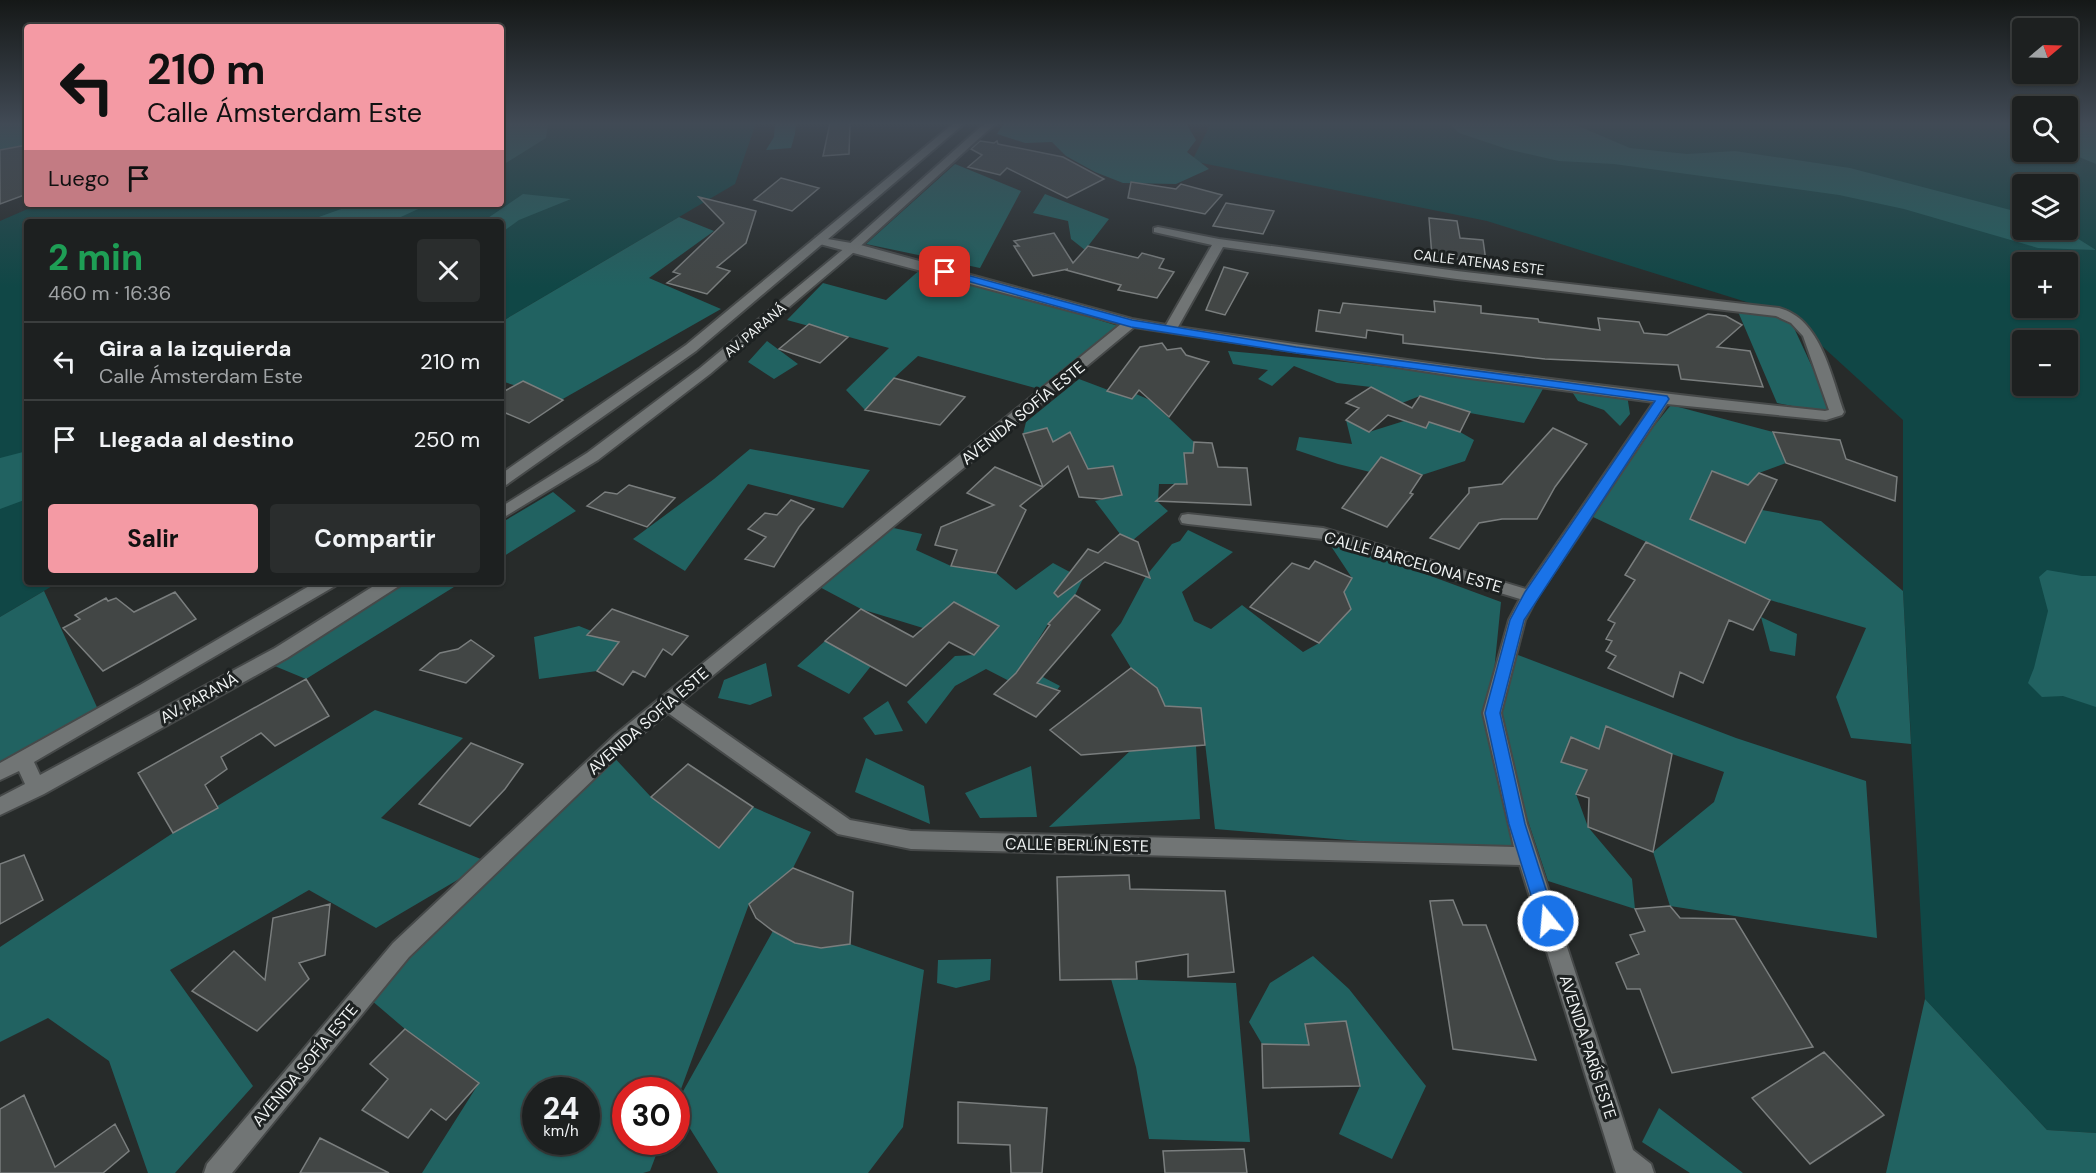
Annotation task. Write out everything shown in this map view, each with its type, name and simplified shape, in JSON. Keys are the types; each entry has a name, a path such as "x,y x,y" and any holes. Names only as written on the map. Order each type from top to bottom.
{"street":[{"name":"AV. PARANÁ","path":"504,479 691,348 894,178"},
{"name":"AV. PARANÁ","path":"504,512 603,450 734,348 854,247 931,178"},
{"name":"CALLE ATENAS ESTE","path":"1158,230 1219,243 1457,275 1779,312 1796,320 1809,335 1837,412 1834,414 1806,414 1663,399"},
{"path":"820,240 854,247 1131,323 1439,370 1663,399"},
{"path":"1170,330 1219,243"},
{"name":"AVENIDA SOFÍA ESTE","path":"216,1173 401,950 623,739 1131,323"},
{"name":"AVENIDA PARÍS ESTE","path":"1631,1168 1517,824 1492,713 1517,620 1530,596 1663,399"},
{"name":"CALLE BARCELONA ESTE","path":"1188,519 1323,534 1530,596"},
{"name":"AV. PARANÁ","path":"0,772 324,585"},
{"name":"AV. PARANÁ","path":"0,807 281,653 388,585"},
{"name":"CALLE BERLÍN ESTE","path":"668,703 844,828 911,840 1527,856"},
{"path":"23,760 37,788"}],"shaded area":[{"path":"504,178 737,178 735,184 504,320 504,219 24,219 24,585 54,585 0,617 0,221 32,207 504,207"},
{"path":"940,178 989,178 1021,191 980,268 866,244"},
{"path":"1110,178 1190,178 1176,184 1123,183"},
{"path":"1274,178 2012,178 2012,240 2078,240 2078,178 2096,178 2096,1133 2047,1130 1925,999 1903,591 1903,420 1788,315 1487,221"},
{"path":"1714,178 1887,178 2012,210 2012,240 2078,239 2096,250 2038,248 1904,209 1839,195"},
{"path":"523,194 571,199 519,220 504,231 504,219 486,219"},
{"path":"1045,194 1109,219 1085,250 1071,239 1068,221 1033,213"},
{"path":"347,207 422,207 396,219 313,219"},
{"path":"679,217 714,231 649,278 721,309 561,400 504,382 504,320"},
{"path":"923,267 1125,328 1039,389 918,356 865,410 846,390 889,348 787,320 823,283 886,300"},
{"path":"1736,307 1788,315 1834,414 1777,403"},
{"path":"767,341 798,364 774,379 748,362"},
{"path":"1228,351 1346,362 1544,387 1524,423 1470,413 1420,396 1402,403 1371,387 1337,383 1294,366 1272,386 1258,379 1268,370 1233,364"},
{"path":"1079,379 1132,399 1136,394 1150,400 1194,442 1193,453 1184,454 1187,484 1159,484 1158,502 1168,511 1133,540 1120,534 1095,501 1122,495 1113,466 1088,469 1072,437 1053,442 1047,428 1023,434 1026,422"},
{"path":"1569,387 1627,395 1630,414 1620,426 1604,410 1578,401"},
{"path":"1671,405 1773,432 1786,463 1759,473 1748,485 1712,471 1690,519 1745,543 1762,510 1821,521 1903,591 1911,744 1851,738 1836,697 1866,628 1770,600 1593,517 1601,491"},
{"path":"1346,420 1369,432 1404,421 1425,428 1429,421 1460,432 1474,440 1465,461 1422,475 1381,457 1370,472 1296,450 1299,437 1352,444"},
{"path":"750,449 870,470 843,508 748,484 685,571 633,539 714,479"},
{"path":"24,452 24,500 0,509 0,458"},
{"path":"553,492 576,511 504,556 504,521"},
{"path":"884,526 922,534 916,550 951,566 996,573 1016,590 1053,563 1083,579 1075,595 1048,624 1022,666 1060,686 1048,701 986,669 955,686 926,724 907,702 955,656 974,655 999,626 954,602 923,628 861,609 814,584"},
{"path":"1188,530 1233,552 1182,592 1194,621 1211,629 1242,605 1303,652 1319,643 1351,609 1344,592 1352,578 1325,537 1501,602 1490,712 1526,855 1215,829 1201,708 1165,706 1157,688 1131,668 1111,635 1121,623 1146,576 1172,544 1180,541"},
{"path":"2047,570 2096,576 2096,707 2063,696 2042,697 2028,683 2048,611 2039,577"},
{"path":"396,585 457,585 306,679 265,662"},
{"path":"44,591 101,716 0,765 0,617"},
{"path":"1761,617 1797,634 1795,656 1770,651"},
{"path":"579,626 619,642 597,671 539,679 534,637"},
{"path":"825,641 871,666 849,694 797,666"},
{"path":"1510,652 1736,738 1866,781 1877,938 1670,906 1653,852 1714,802 1724,772 1672,754 1606,726 1599,749 1571,737 1562,761 1587,770 1576,794 1588,827 1632,879 1635,909 1548,881 1492,713"},
{"path":"766,663 772,696 750,705 718,698 724,680"},
{"path":"888,701 903,731 875,735 863,718"},
{"path":"375,710 463,738 381,818 488,862 376,928 309,890 170,970 253,1086 175,1173 148,1173 109,1061 48,1018 0,1042 0,947 173,833"},
{"path":"1196,746 1200,819 1049,827 1130,751"},
{"path":"610,753 651,797 719,847 753,807 811,832 793,868 749,904 685,1077 612,1077 612,1155 656,1155 650,1171 643,1173 422,1173 479,1083 405,1029 364,994"},
{"path":"866,758 924,786 930,824 855,792"},
{"path":"1031,766 1037,817 980,818 965,793"},
{"path":"773,931 850,944 924,970 903,1127 868,1173 718,1173 690,1129 690,1079"},
{"path":"1313,956 1349,989 1426,1086 1392,1159 1339,1134 1360,1086 1346,1021 1306,1024 1309,1045 1262,1044 1249,1022 1270,983"},
{"path":"991,959 990,980 956,988 937,983 938,960"},
{"path":"1111,979 1236,983 1250,1142 1149,1139 1136,1067"},
{"path":"1925,999 2047,1130 2096,1133 2096,1173 1886,1173"},
{"path":"1659,1108 1743,1173 1690,1173 1642,1142"}],"building":[{"path":"0,178 24,178 24,195 0,204"},
{"path":"781,178 819,188 792,211 754,200"},
{"path":"1026,178 1104,179 1067,198"},
{"path":"1131,182 1176,189 1181,184 1222,195 1205,214 1128,198"},
{"path":"699,197 756,211 746,243 717,267 730,271 707,294 667,283 680,274 673,272 724,223"},
{"path":"1226,203 1274,211 1263,234 1213,226"},
{"path":"1429,218 1457,221 1460,238 1483,240 1486,261 1432,257"},
{"path":"1054,233 1073,263 1088,246 1138,258 1142,253 1164,259 1159,268 1174,272 1157,298 1118,290 1121,285 1066,270 1068,269 1033,276 1014,246 1019,246 1014,241"},
{"path":"1224,267 1248,273 1225,315 1206,310"},
{"path":"1434,301 1481,306 1481,313 1538,319 1539,322 1600,330 1598,318 1639,322 1644,333 1667,335 1708,314 1726,316 1742,325 1717,347 1750,351 1763,387 1681,379 1678,365 1545,359 1403,343 1403,335 1367,330 1366,338 1316,331 1319,310 1340,313 1343,303 1435,312"},
{"path":"809,324 848,337 820,363 779,349"},
{"path":"1162,343 1167,350 1181,348 1186,355 1209,362 1169,417 1139,390 1132,399 1107,391 1140,347"},
{"path":"894,378 965,397 940,425 865,410"},
{"path":"523,381 563,400 529,423 504,412 504,391"},
{"path":"1371,387 1412,408 1420,396 1470,412 1460,432 1429,422 1426,428 1388,415 1369,432 1346,420 1359,408 1346,403"},
{"path":"1047,428 1053,442 1070,432 1088,469 1113,466 1122,495 1102,499 1079,497 1068,466 1043,487 1023,434"},
{"path":"1553,428 1587,444 1555,487 1537,519 1502,519 1479,523 1459,549 1430,538 1469,493 1469,488 1502,484"},
{"path":"1773,432 1840,440 1846,459 1897,477 1895,501 1786,463"},
{"path":"1194,442 1212,443 1218,467 1247,468 1251,505 1156,501 1175,484 1187,484 1184,453 1193,453"},
{"path":"1381,457 1422,475 1410,493 1413,494 1387,527 1342,508"},
{"path":"995,467 1043,487 1020,506 1026,510 996,573 951,566 957,550 935,545 941,527 994,505 967,493"},
{"path":"1712,471 1748,485 1759,473 1777,480 1745,543 1690,519"},
{"path":"629,485 675,498 647,527 587,506 605,492 617,494"},
{"path":"791,500 814,509 799,527 774,567 745,559 766,537 748,529 765,513 777,515"},
{"path":"1120,534 1138,542 1150,578 1105,562 1058,597 1054,593 1088,549 1098,553"},
{"path":"1646,542 1770,600 1753,630 1729,620 1703,683 1680,672 1673,697 1608,668 1616,656 1606,651 1612,641 1606,639 1615,623 1608,620 1635,580 1625,575"},
{"path":"1315,561 1352,578 1344,592 1351,609 1319,643 1250,607 1292,563 1309,569"},
{"path":"175,592 196,619 103,671 63,628 80,619 75,615 106,598 108,601 116,598 134,612"},
{"path":"1075,595 1100,610 1037,683 1060,691 1036,717 994,694 1016,673 1050,625 1048,624"},
{"path":"954,602 999,626 974,655 949,642 906,686 825,641 861,609 913,637"},
{"path":"612,609 688,636 672,655 663,649 645,677 633,671 623,685 597,671 619,642 587,635"},
{"path":"471,640 494,656 466,683 420,670 440,653 458,649"},
{"path":"1131,668 1157,688 1165,706 1201,708 1205,745 1081,755 1050,730"},
{"path":"306,679 329,716 275,746 261,733 221,757 227,769 205,785 218,808 173,833 138,773"},
{"path":"1606,726 1672,754 1653,852 1588,827 1589,798 1576,794 1587,770 1561,762 1571,737 1599,749"},
{"path":"471,743 523,764 505,789 470,826 419,804"},
{"path":"688,764 753,807 719,848 651,797"},
{"path":"24,855 43,900 0,924 0,864"},
{"path":"793,868 853,892 850,944 821,948 795,943 756,918 749,904"},
{"path":"1129,875 1130,889 1225,891 1234,972 1188,977 1188,954 1136,962 1137,979 1060,980 1057,877"},
{"path":"1453,900 1463,925 1486,925 1536,1060 1453,1049 1430,901"},
{"path":"330,904 325,955 299,963 309,979 257,1031 192,991 234,951 265,980 273,918"},
{"path":"1670,906 1680,918 1735,919 1813,1047 1672,1073 1640,989 1627,989 1616,963 1639,954 1630,935 1645,931 1635,909"},
{"path":"1346,1021 1360,1086 1263,1088 1262,1044 1309,1045 1305,1024"},
{"path":"405,1029 479,1083 446,1120 431,1109 408,1138 362,1110 388,1079 370,1064"},
{"path":"1824,1052 1884,1115 1810,1164 1752,1098"},
{"path":"24,1095 55,1167 115,1124 129,1151 103,1173 0,1173 0,1109"},
{"path":"958,1102 1047,1108 1042,1173 1011,1173 1010,1145 958,1143"},
{"path":"320,1138 389,1173 300,1173"},
{"path":"1244,1149 1247,1173 1165,1173 1163,1151"}],"route":[{"path":"945,272 1131,323 1296,350 1663,399 1530,596 1517,620 1492,713 1517,824 1548,921"}]}
